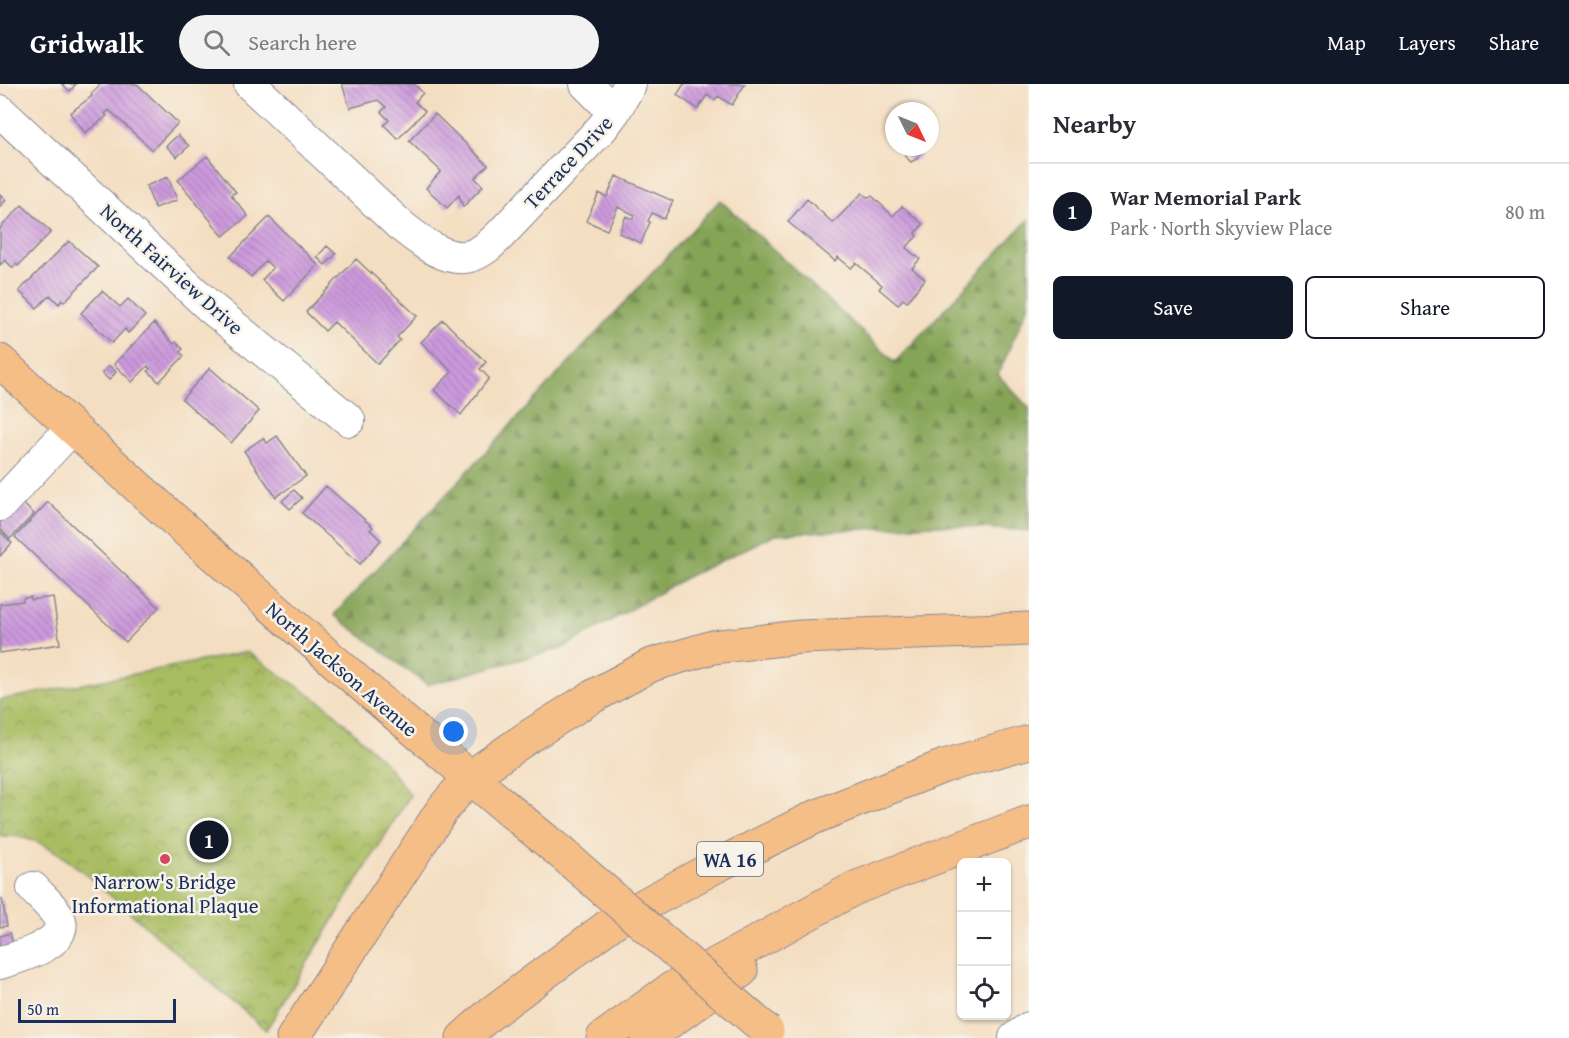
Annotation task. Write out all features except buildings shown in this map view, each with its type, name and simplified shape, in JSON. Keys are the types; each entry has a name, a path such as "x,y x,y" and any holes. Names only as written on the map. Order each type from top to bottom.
{"main road":[{"name":"North Jackson Avenue","path":"0,361 298,632 469,778 559,851 775,1038"},
{"path":"293,1038 442,810 469,778 592,697 651,665 713,647 800,637 1029,629"},
{"name":"WA 16","path":"463,1038 491,1013 615,921 716,866 815,817 933,770 1029,742"},
{"path":"603,1038 671,989 855,888 1029,822"},
{"path":"647,1038 855,888"}],"street":[{"name":"Terrace Drive","path":"250,84 368,196 420,241 438,251 456,256 471,256 487,247 500,235 602,128 630,84"},
{"path":"586,84 614,112"},
{"name":"North Fairview Drive","path":"0,111 210,307 349,420"},
{"path":"0,505 72,428"},
{"path":"0,963 49,943 60,931 57,915 33,888"},
{"path":"1016,1038 1029,1028"}],"green space":[{"path":"720,200 895,362 1029,219 1029,304 998,375 1029,408 1029,531 934,525 776,534 685,578 563,648 427,685 334,615"},
{"path":"247,652 328,707 387,765 410,795 266,1030 63,857 35,841 13,836 0,836 0,700"}],"place":[{"name":"War Memorial Park","path":"209,840"},
{"name":"Narrow's Bridge Informational Plaque","path":"165,859"}]}
